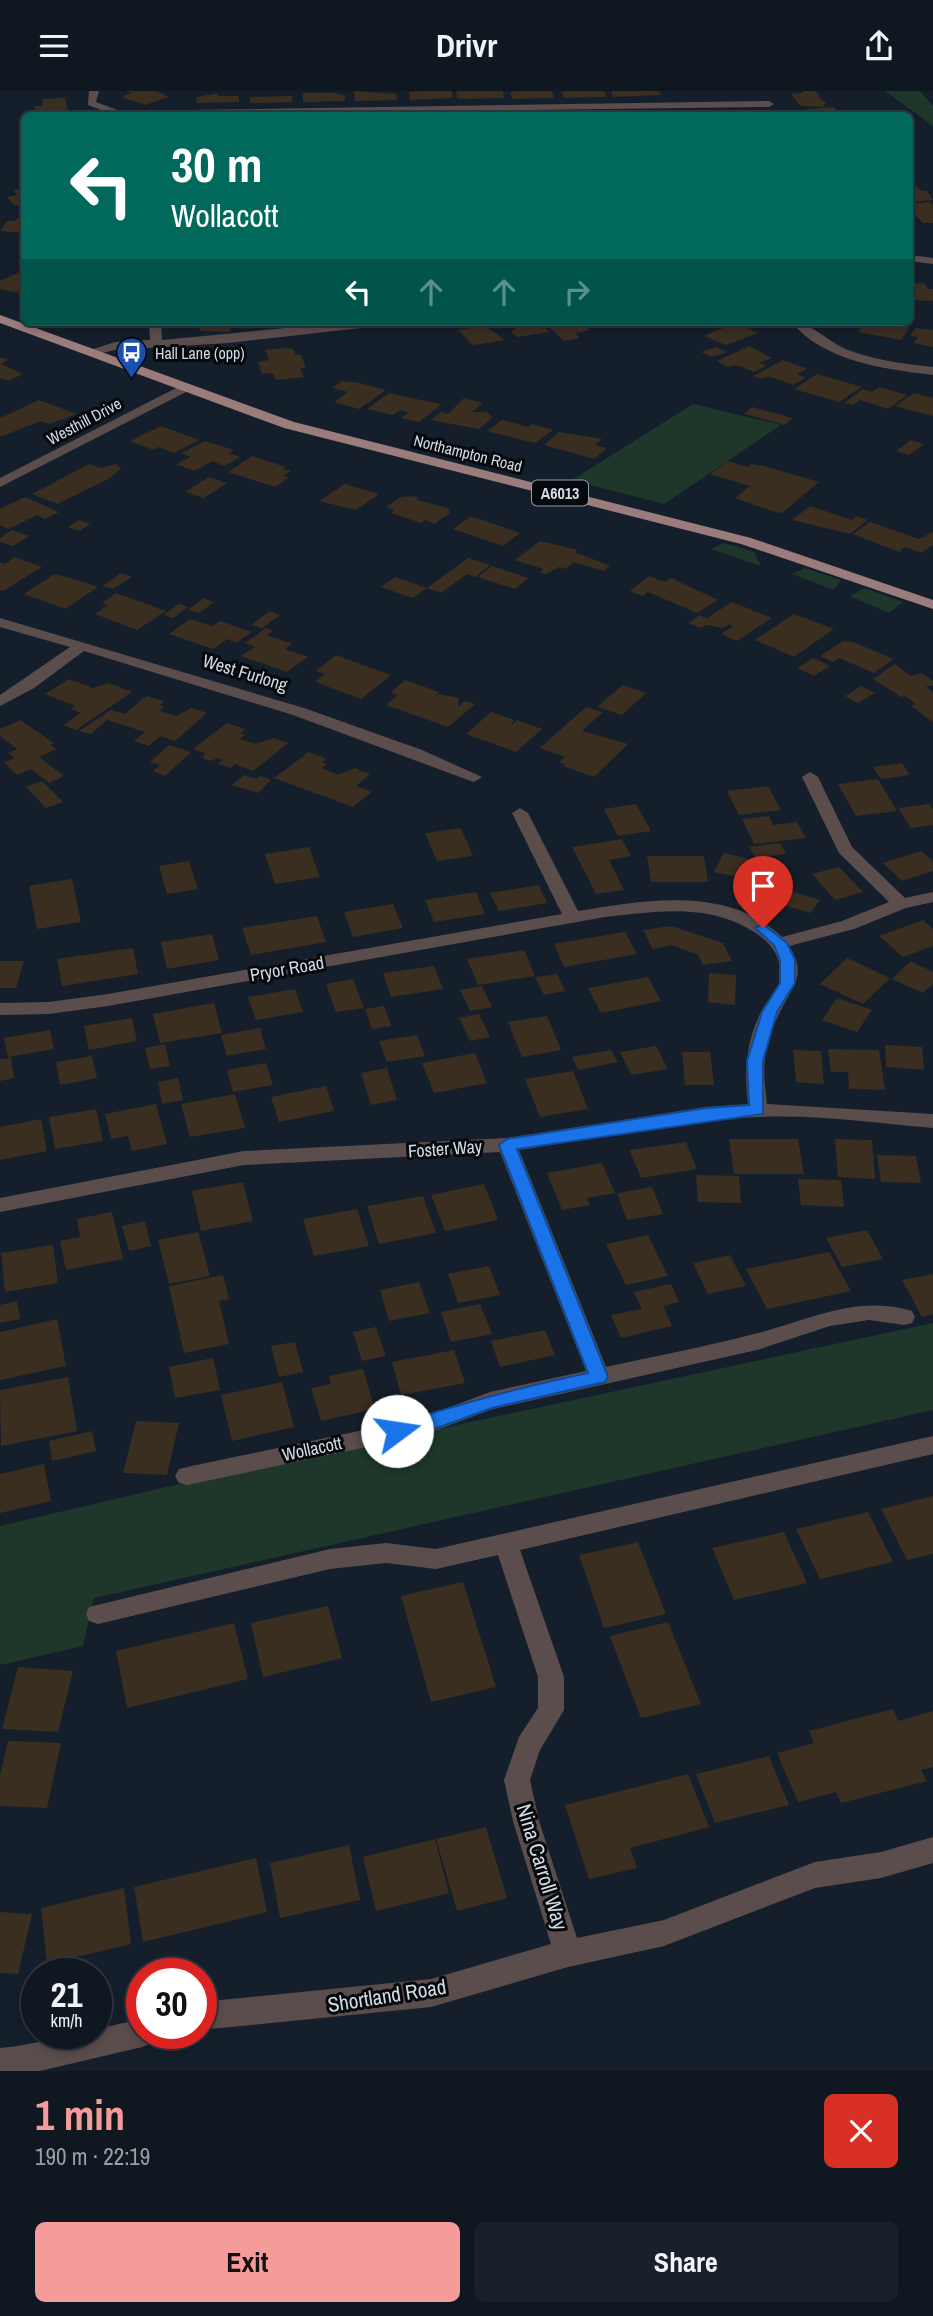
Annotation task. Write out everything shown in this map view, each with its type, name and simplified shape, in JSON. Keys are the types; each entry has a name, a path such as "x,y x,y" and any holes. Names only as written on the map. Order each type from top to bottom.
{"main road":[{"name":"Northampton Road","path":"0,319 289,425 746,541 933,605"}],"street":[{"path":"94,91 91,103 114,112"},
{"path":"761,91 775,112"},
{"path":"249,112 769,104"},
{"path":"913,258 933,261"},
{"path":"155,326 156,344"},
{"path":"90,352 114,346 228,339 343,326"},
{"path":"802,326 816,338 870,360 933,371"},
{"name":"Westhill Drive","path":"0,483 184,388"},
{"name":"West Furlong","path":"0,622 293,708 407,748 474,777"},
{"path":"0,701 39,678 82,646"},
{"path":"810,777 845,849 901,904"},
{"path":"520,813 573,919"},
{"path":"758,1110 755,1061 769,1012 788,983 788,960 780,943 848,925 901,904 933,897"},
{"name":"Pryor Road","path":"0,1009 49,1008 108,1000 660,906 712,906 741,914 780,943"},
{"name":"Foster Way","path":"0,1205 244,1159 507,1145 706,1114 758,1110 816,1111 933,1121"},
{"path":"507,1145 599,1377"},
{"name":"Wollacott","path":"187,1476 423,1426 490,1401 757,1342 829,1318 870,1313 904,1317"},
{"path":"98,1614 330,1559 386,1553 436,1559 933,1445"},
{"name":"Nina Carroll Way","path":"506,1543 551,1677 551,1710 527,1745 517,1780 526,1822 568,1953 664,1933 815,1875 881,1865 933,1850"},
{"name":"Shortland Road","path":"217,2015 431,1993 568,1953"},
{"path":"0,2062 21,2061 126,2037"}],"green space":[{"path":"885,91 920,91 933,106 933,126"},
{"path":"693,404 781,425 664,504 572,480"},
{"path":"724,543 754,552 761,566 711,549"},
{"path":"805,568 841,580 834,590 792,574"},
{"path":"864,588 903,602 889,613 850,596"},
{"path":"933,1323 933,1410 94,1598 83,1646 0,1665 0,1526 162,1488"}],"building":[{"path":"126,91 156,91 169,97 145,105 121,97 132,93"},
{"path":"354,91 396,94 397,100 355,101"},
{"path":"452,91 453,98 410,100 409,92"},
{"path":"456,91 503,91 504,98 463,99 457,98"},
{"path":"552,91 554,98 512,99 510,92"},
{"path":"562,91 604,91 606,97 564,98"},
{"path":"611,91 659,91 661,95 613,97"},
{"path":"802,91 816,91 821,100 828,103 823,104 825,107 800,106 791,94 804,93"},
{"path":"218,93 218,96 239,96 239,102 196,103 197,97"},
{"path":"303,93 335,93 345,95 345,101 303,102"},
{"path":"292,96 292,102 250,103 250,97"},
{"path":"65,98 68,111 35,112 34,106 43,106 42,99"},
{"path":"833,107 840,112 809,112 806,109"},
{"path":"913,184 922,191 927,191 933,200 913,202"},
{"path":"21,189 21,205 14,205 7,197 18,195 13,190"},
{"path":"930,202 933,205 933,223 923,223 913,213 913,204"},
{"path":"21,215 21,233 0,231 7,221 15,221"},
{"path":"21,271 21,293 0,289 0,281"},
{"path":"924,283 928,289 933,289 933,301 913,300 913,284"},
{"path":"82,326 103,326 102,328"},
{"path":"200,326 231,326 230,332 199,331"},
{"path":"485,326 505,340 473,345 458,330"},
{"path":"512,326 543,326 550,332 517,337 510,331 516,330"},
{"path":"548,326 586,326 590,330 575,333 580,338 564,341"},
{"path":"728,326 742,326 758,333 726,345 704,336"},
{"path":"863,326 909,328 901,340 858,332"},
{"path":"916,328 933,330 933,347 914,343 918,337 910,336"},
{"path":"749,346 772,358 759,363 766,366 754,372 737,365 728,367 717,361"},
{"path":"716,347 727,352 712,357 701,352"},
{"path":"293,349 296,355 301,355 306,368 300,368 304,377 276,380 273,373 262,374 258,362 269,360 265,350"},
{"path":"0,357 8,360 1,364 23,374 8,381 0,378"},
{"path":"783,360 807,369 797,374 806,378 793,385 768,376 762,379 753,376"},
{"path":"817,374 862,387 839,402 794,389"},
{"path":"342,381 386,390 359,409 334,402 348,392 332,388"},
{"path":"879,387 907,395 888,409 860,400 853,405 844,403 863,389 872,392"},
{"path":"389,393 442,404 419,422 401,418 409,412 400,410 393,415 367,409"},
{"path":"914,393 933,398 933,416 895,406"},
{"path":"464,398 483,403 472,412 486,412 493,417 479,429 431,420 441,412 448,414"},
{"path":"39,400 77,414 49,424 41,421 0,437 0,418"},
{"path":"752,407 793,418 785,425 744,414"},
{"path":"502,420 553,430 535,443 487,431"},
{"path":"161,426 199,440 174,453 158,447 153,450 130,441"},
{"path":"559,432 602,439 595,445 607,448 594,459 544,445"},
{"path":"911,440 924,444 909,455 896,451"},
{"path":"205,441 234,450 229,453 240,457 224,466 213,461 194,471 176,464 191,457 181,453"},
{"path":"252,456 286,467 283,469 291,471 283,476 288,478 275,487 228,472"},
{"path":"728,461 747,467 751,464 764,466 819,482 782,513 772,511 735,498 750,486 710,474"},
{"path":"89,464 101,468 116,464 121,469 108,479 57,504 32,494"},
{"path":"209,477 227,483 204,498 185,492"},
{"path":"345,484 379,494 356,510 319,501"},
{"path":"25,497 59,512 45,519 37,515 9,529 0,525 0,509"},
{"path":"401,497 419,498 417,500 448,508 450,513 434,524 425,520 421,523 391,513 395,510 386,507"},
{"path":"810,506 852,520 856,516 868,520 850,534 792,520"},
{"path":"470,517 520,533 503,546 453,529"},
{"path":"79,520 90,524 80,531 68,527"},
{"path":"870,522 919,539 933,532 933,545 921,553 905,547 899,552 853,534"},
{"path":"12,530 29,536 13,546 0,542 0,538"},
{"path":"540,541 578,550 575,552 610,566 603,571 574,562 565,569 559,567 546,574 540,573 543,569 515,560"},
{"path":"15,557 42,567 3,591 0,590 0,562 5,564"},
{"path":"468,558 490,565 475,577 467,574 441,593 427,588"},
{"path":"492,566 529,578 515,589 478,577"},
{"path":"121,573 132,577 113,589 103,586"},
{"path":"55,574 98,587 65,609 24,594"},
{"path":"649,576 664,582 671,578 718,600 697,613 648,592 642,596 630,591"},
{"path":"395,577 427,588 413,598 381,587"},
{"path":"116,593 166,611 137,630 95,614 108,605 102,603"},
{"path":"203,598 214,602 199,613 188,610"},
{"path":"732,602 772,618 737,641 721,634 733,626 729,624 723,628 706,625 701,628 688,623 700,615 707,618"},
{"path":"179,604 188,607 173,618 163,615"},
{"path":"270,611 280,615 262,628 251,625"},
{"path":"794,614 834,629 794,657 755,640"},
{"path":"190,619 212,626 220,621 252,632 236,643 227,639 213,649 169,634"},
{"path":"266,628 273,631 267,635 292,644 285,649 308,657 287,672 241,656 255,647 245,643"},
{"path":"843,641 853,642 894,659 874,673 839,658 833,662 820,656"},
{"path":"336,655 391,675 361,699 315,682 325,674 316,671"},
{"path":"813,658 830,666 814,676 797,668"},
{"path":"895,664 911,676 921,673 933,681 933,685 926,687 933,692 933,722 911,706 916,704 905,696 901,697 873,679"},
{"path":"69,679 93,688 109,683 132,692 76,730 63,725 81,713 71,709 75,706 45,694"},
{"path":"405,680 439,692 434,698 439,694 459,698 458,707 465,701 475,704 448,727 386,705 398,695 391,692"},
{"path":"623,685 646,693 622,715 597,707"},
{"path":"861,686 875,693 858,703 845,696"},
{"path":"146,696 164,701 160,705 164,706 160,711 176,716 192,708 207,713 175,741 160,736 149,746 134,741 145,732 107,720 91,734 79,731 111,710 125,714"},
{"path":"586,707 603,712 582,731 628,744 594,777 563,766 566,764 559,762 565,757 540,748"},
{"path":"491,712 514,720 510,726 517,720 542,729 516,752 466,734"},
{"path":"20,720 54,743 50,745 57,749 39,757 64,776 49,783 31,769 17,775 4,762 15,758 8,753 17,749 0,736 0,729"},
{"path":"227,723 245,729 240,733 245,735 240,739 256,744 273,738 288,743 253,771 235,764 231,768 218,764 223,760 218,758 210,761 203,758 205,753 193,749"},
{"path":"169,745 191,752 165,776 153,771 160,765 150,762"},
{"path":"309,752 327,759 322,762 327,764 322,768 338,775 355,768 370,774 356,786 372,792 353,807 274,778"},
{"path":"902,763 910,775 881,779 873,767"},
{"path":"244,775 271,780 258,793 232,785"},
{"path":"878,779 897,811 856,816 838,784"},
{"path":"42,781 63,802 46,808 26,787"},
{"path":"768,786 781,810 739,815 727,791"},
{"path":"636,804 651,831 618,836 604,809"},
{"path":"929,804 933,810 933,825 911,828 898,808"},
{"path":"769,816 773,825 797,822 806,838 754,844 742,819"},
{"path":"461,828 473,856 437,861 425,833"},
{"path":"622,839 631,856 609,860 624,890 596,894 572,847"},
{"path":"780,843 786,854 755,858 749,847"},
{"path":"309,847 320,877 275,884 265,854"},
{"path":"921,851 933,861 933,871 902,881 883,863"},
{"path":"724,853 757,861 748,879 714,872"},
{"path":"647,856 704,856 708,882 651,882"},
{"path":"189,861 198,889 167,894 159,866"},
{"path":"839,867 863,892 835,900 812,874"},
{"path":"72,879 81,922 37,929 29,886"},
{"path":"539,885 547,903 499,911 490,893"},
{"path":"777,887 820,900 810,913 767,900"},
{"path":"476,892 485,914 434,922 425,900"},
{"path":"393,904 403,928 353,937 344,912"},
{"path":"317,916 326,942 251,955 242,928"},
{"path":"923,920 933,929 933,946 903,957 879,936"},
{"path":"671,926 723,943 732,961 703,965 698,955 672,945 653,949 643,930"},
{"path":"625,932 637,954 564,967 554,944"},
{"path":"212,934 219,960 167,969 161,942"},
{"path":"133,948 138,974 62,986 57,959"},
{"path":"524,950 535,976 478,985 467,959"},
{"path":"847,958 890,978 863,1004 820,984"},
{"path":"0,961 24,961 16,988 0,988"},
{"path":"911,961 933,972 933,984 923,993 892,979"},
{"path":"434,966 443,989 391,997 383,973"},
{"path":"709,973 736,975 735,1005 708,1002"},
{"path":"557,974 565,991 544,995 535,977"},
{"path":"648,977 661,1001 601,1013 588,988"},
{"path":"353,979 364,1008 336,1012 326,984"},
{"path":"482,986 492,1007 470,1011 460,990"},
{"path":"295,989 303,1012 256,1020 248,997"},
{"path":"837,998 872,1010 857,1032 822,1020"},
{"path":"214,1003 222,1033 160,1043 153,1014"},
{"path":"384,1006 391,1026 372,1029 365,1009"},
{"path":"479,1014 490,1037 470,1041 459,1018"},
{"path":"547,1016 561,1050 522,1057 508,1022"},
{"path":"132,1018 137,1041 89,1050 84,1026"},
{"path":"260,1028 266,1049 227,1056 221,1035"},
{"path":"50,1030 54,1049 8,1057 4,1038"},
{"path":"417,1035 425,1056 387,1062 379,1041"},
{"path":"165,1044 170,1066 150,1069 145,1048"},
{"path":"885,1045 922,1047 924,1070 886,1067"},
{"path":"656,1046 668,1069 631,1075 620,1052"},
{"path":"828,1049 879,1050 885,1090 849,1089 848,1072 831,1072"},
{"path":"611,1050 618,1062 578,1070 572,1057"},
{"path":"793,1050 821,1051 824,1084 796,1082"},
{"path":"682,1052 710,1052 714,1085 685,1085"},
{"path":"475,1053 487,1083 434,1093 422,1063"},
{"path":"92,1056 97,1078 60,1085 56,1062"},
{"path":"11,1058 14,1078 0,1081 0,1059"},
{"path":"266,1063 273,1085 233,1092 227,1070"},
{"path":"387,1068 397,1100 371,1105 361,1073"},
{"path":"573,1071 588,1109 540,1117 525,1079"},
{"path":"178,1078 183,1100 162,1104 158,1082"},
{"path":"326,1086 334,1111 279,1122 271,1097"},
{"path":"235,1094 245,1128 190,1137 181,1104"},
{"path":"156,1104 167,1144 132,1151 128,1136 111,1139 105,1114"},
{"path":"96,1109 103,1141 55,1149 49,1117"},
{"path":"41,1119 47,1151 0,1160 0,1127"},
{"path":"729,1139 798,1139 804,1174 734,1174"},
{"path":"835,1139 872,1140 875,1179 838,1177"},
{"path":"686,1142 697,1169 641,1178 629,1150"},
{"path":"877,1155 916,1156 921,1183 881,1182"},
{"path":"602,1163 615,1193 587,1198 590,1205 562,1210 547,1173"},
{"path":"696,1175 739,1176 741,1203 698,1202"},
{"path":"798,1179 841,1180 844,1207 801,1205"},
{"path":"243,1182 253,1221 201,1231 192,1191"},
{"path":"484,1184 498,1220 445,1231 431,1195"},
{"path":"652,1187 663,1214 627,1220 617,1193"},
{"path":"423,1196 436,1233 379,1244 367,1206"},
{"path":"357,1209 369,1246 314,1256 303,1219"},
{"path":"112,1212 123,1259 66,1270 60,1241 80,1237 77,1219"},
{"path":"145,1221 151,1246 129,1251 122,1226"},
{"path":"867,1230 883,1259 842,1267 826,1238"},
{"path":"198,1232 210,1276 169,1284 158,1240"},
{"path":"648,1235 668,1276 626,1285 606,1244"},
{"path":"53,1245 58,1283 5,1292 1,1253"},
{"path":"829,1252 851,1291 767,1309 746,1269"},
{"path":"730,1255 746,1286 708,1294 693,1263"},
{"path":"489,1266 500,1295 458,1303 448,1274"},
{"path":"933,1274 933,1314 922,1317 902,1280"},
{"path":"223,1275 229,1299 219,1301 229,1344 184,1353 169,1286"},
{"path":"419,1282 430,1313 389,1321 380,1290"},
{"path":"671,1284 679,1302 663,1306 672,1326 621,1338 611,1315 642,1309 634,1292"},
{"path":"17,1301 20,1319 0,1323 0,1305"},
{"path":"480,1304 492,1334 451,1342 441,1312"},
{"path":"57,1319 66,1366 0,1380 0,1332"},
{"path":"376,1327 386,1356 362,1361 353,1332"},
{"path":"545,1330 555,1355 500,1367 491,1341"},
{"path":"295,1342 303,1372 279,1377 271,1346"},
{"path":"454,1350 465,1383 401,1395 392,1362"},
{"path":"213,1358 220,1390 175,1398 169,1367"},
{"path":"363,1369 375,1409 321,1421 311,1388 331,1384 329,1376"},
{"path":"68,1377 77,1431 1,1446 0,1390"},
{"path":"282,1382 294,1427 232,1441 221,1395"},
{"path":"136,1421 179,1423 167,1475 123,1473"},
{"path":"92,1431 96,1451 52,1461 49,1441"},
{"path":"44,1464 51,1501 0,1513 0,1474"},
{"path":"933,1496 933,1554 907,1560 881,1509"},
{"path":"868,1512 893,1562 820,1579 796,1529"},
{"path":"784,1532 807,1583 734,1600 712,1548"},
{"path":"638,1542 666,1614 604,1628 579,1555"},
{"path":"463,1582 496,1687 431,1702 401,1596"},
{"path":"328,1606 342,1658 263,1677 251,1623"},
{"path":"668,1622 701,1704 641,1718 610,1636"},
{"path":"234,1623 248,1679 127,1708 116,1651"},
{"path":"18,1667 73,1671 58,1732 2,1729"},
{"path":"893,1709 898,1721 933,1711 933,1767 921,1770 927,1781 841,1803 836,1792 798,1802 777,1753 814,1743 809,1731"},
{"path":"8,1741 61,1743 47,1808 0,1806 0,1775"},
{"path":"769,1756 789,1805 715,1823 696,1774"},
{"path":"688,1774 709,1827 630,1848 637,1868 589,1879 565,1805"},
{"path":"486,1827 507,1898 457,1911 436,1839"},
{"path":"435,1839 449,1893 376,1911 363,1857"},
{"path":"349,1845 360,1900 280,1918 270,1863"},
{"path":"256,1858 267,1912 143,1942 134,1887"},
{"path":"124,1888 131,1944 72,1958 46,1958 41,1908"},
{"path":"0,1912 32,1914 18,1974 0,1973"}],"place":[{"name":"Hall Lane (opp)","path":"132,380"}],"route":[{"path":"397,1431 423,1426 490,1401 599,1377 507,1145 706,1114 758,1110 755,1061 769,1012 788,983 788,960 780,943 763,928"}]}
